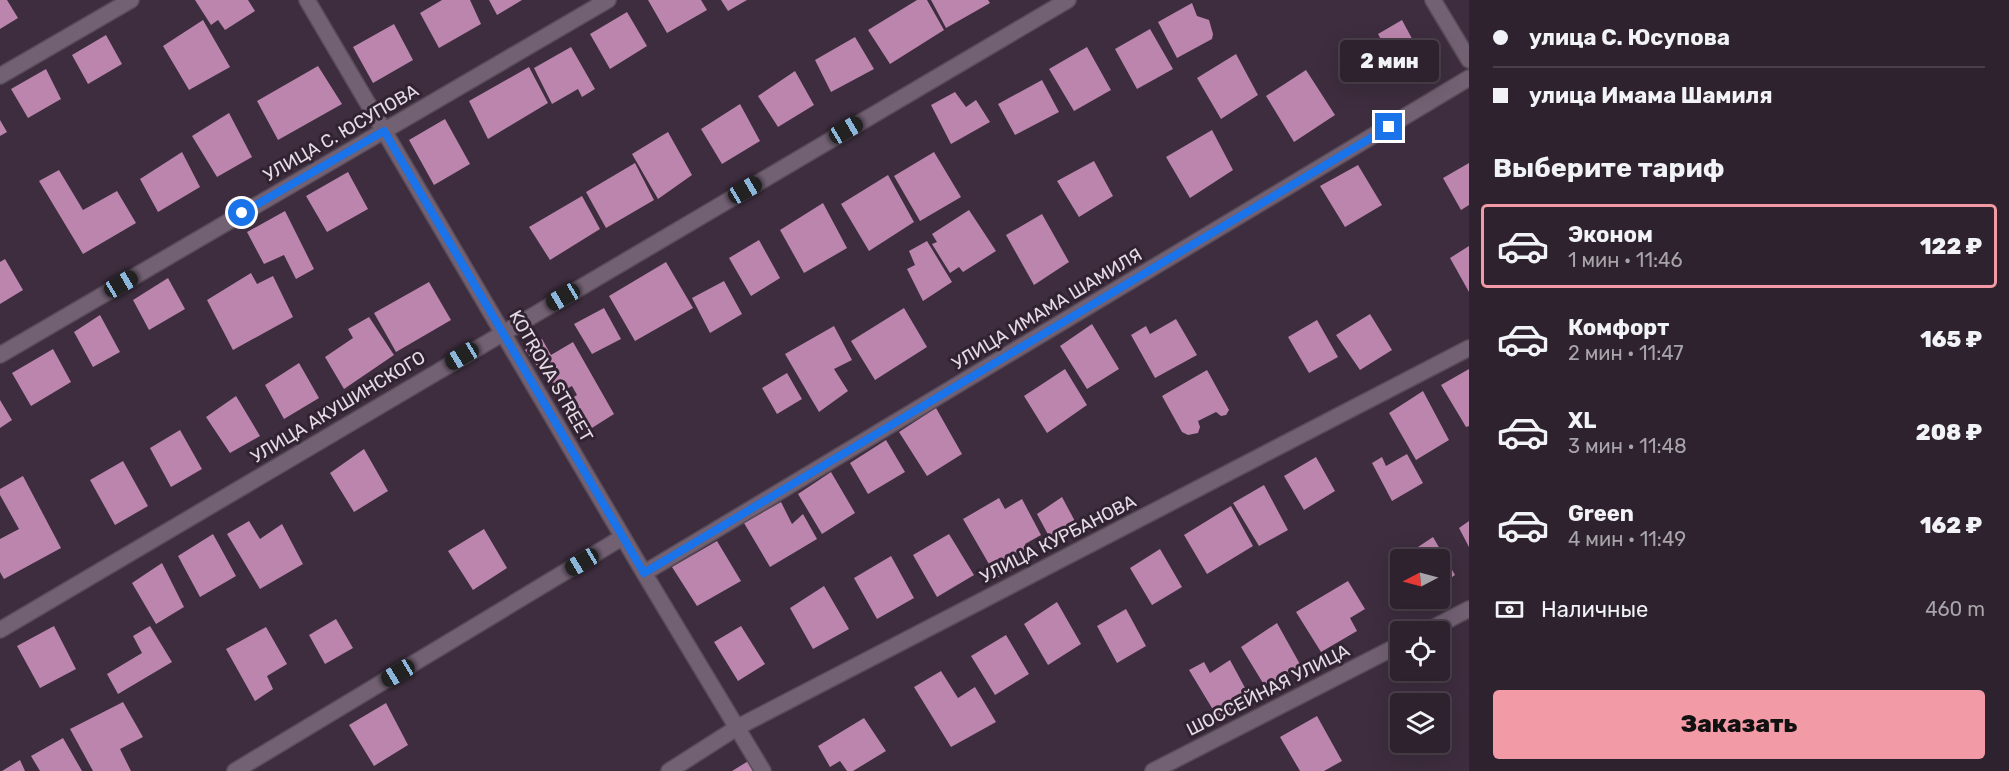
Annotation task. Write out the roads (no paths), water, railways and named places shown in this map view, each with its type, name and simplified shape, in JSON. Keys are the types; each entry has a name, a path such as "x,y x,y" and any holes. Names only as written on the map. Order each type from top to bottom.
{"street":[{"path":"0,76 131,0"},
{"name":"KOTROVA STREET","path":"307,0 763,771"},
{"name":"УЛИЦА С. ЮСУПОВА","path":"0,355 608,0"},
{"name":"УЛИЦА АКУШИНСКОГО","path":"0,630 1068,0"},
{"path":"1433,0 1469,60"},
{"name":"УЛИЦА ИМАМА ШАМИЛЯ","path":"644,573 1469,78"},
{"name":"УЛИЦА КУРБАНОВА","path":"669,771 738,727 1469,348"},
{"path":"235,771 623,537"},
{"path":"1446,621 1469,609"},
{"name":"ШОССЕЙНАЯ УЛИЦА","path":"1153,771 1390,650"}]}
